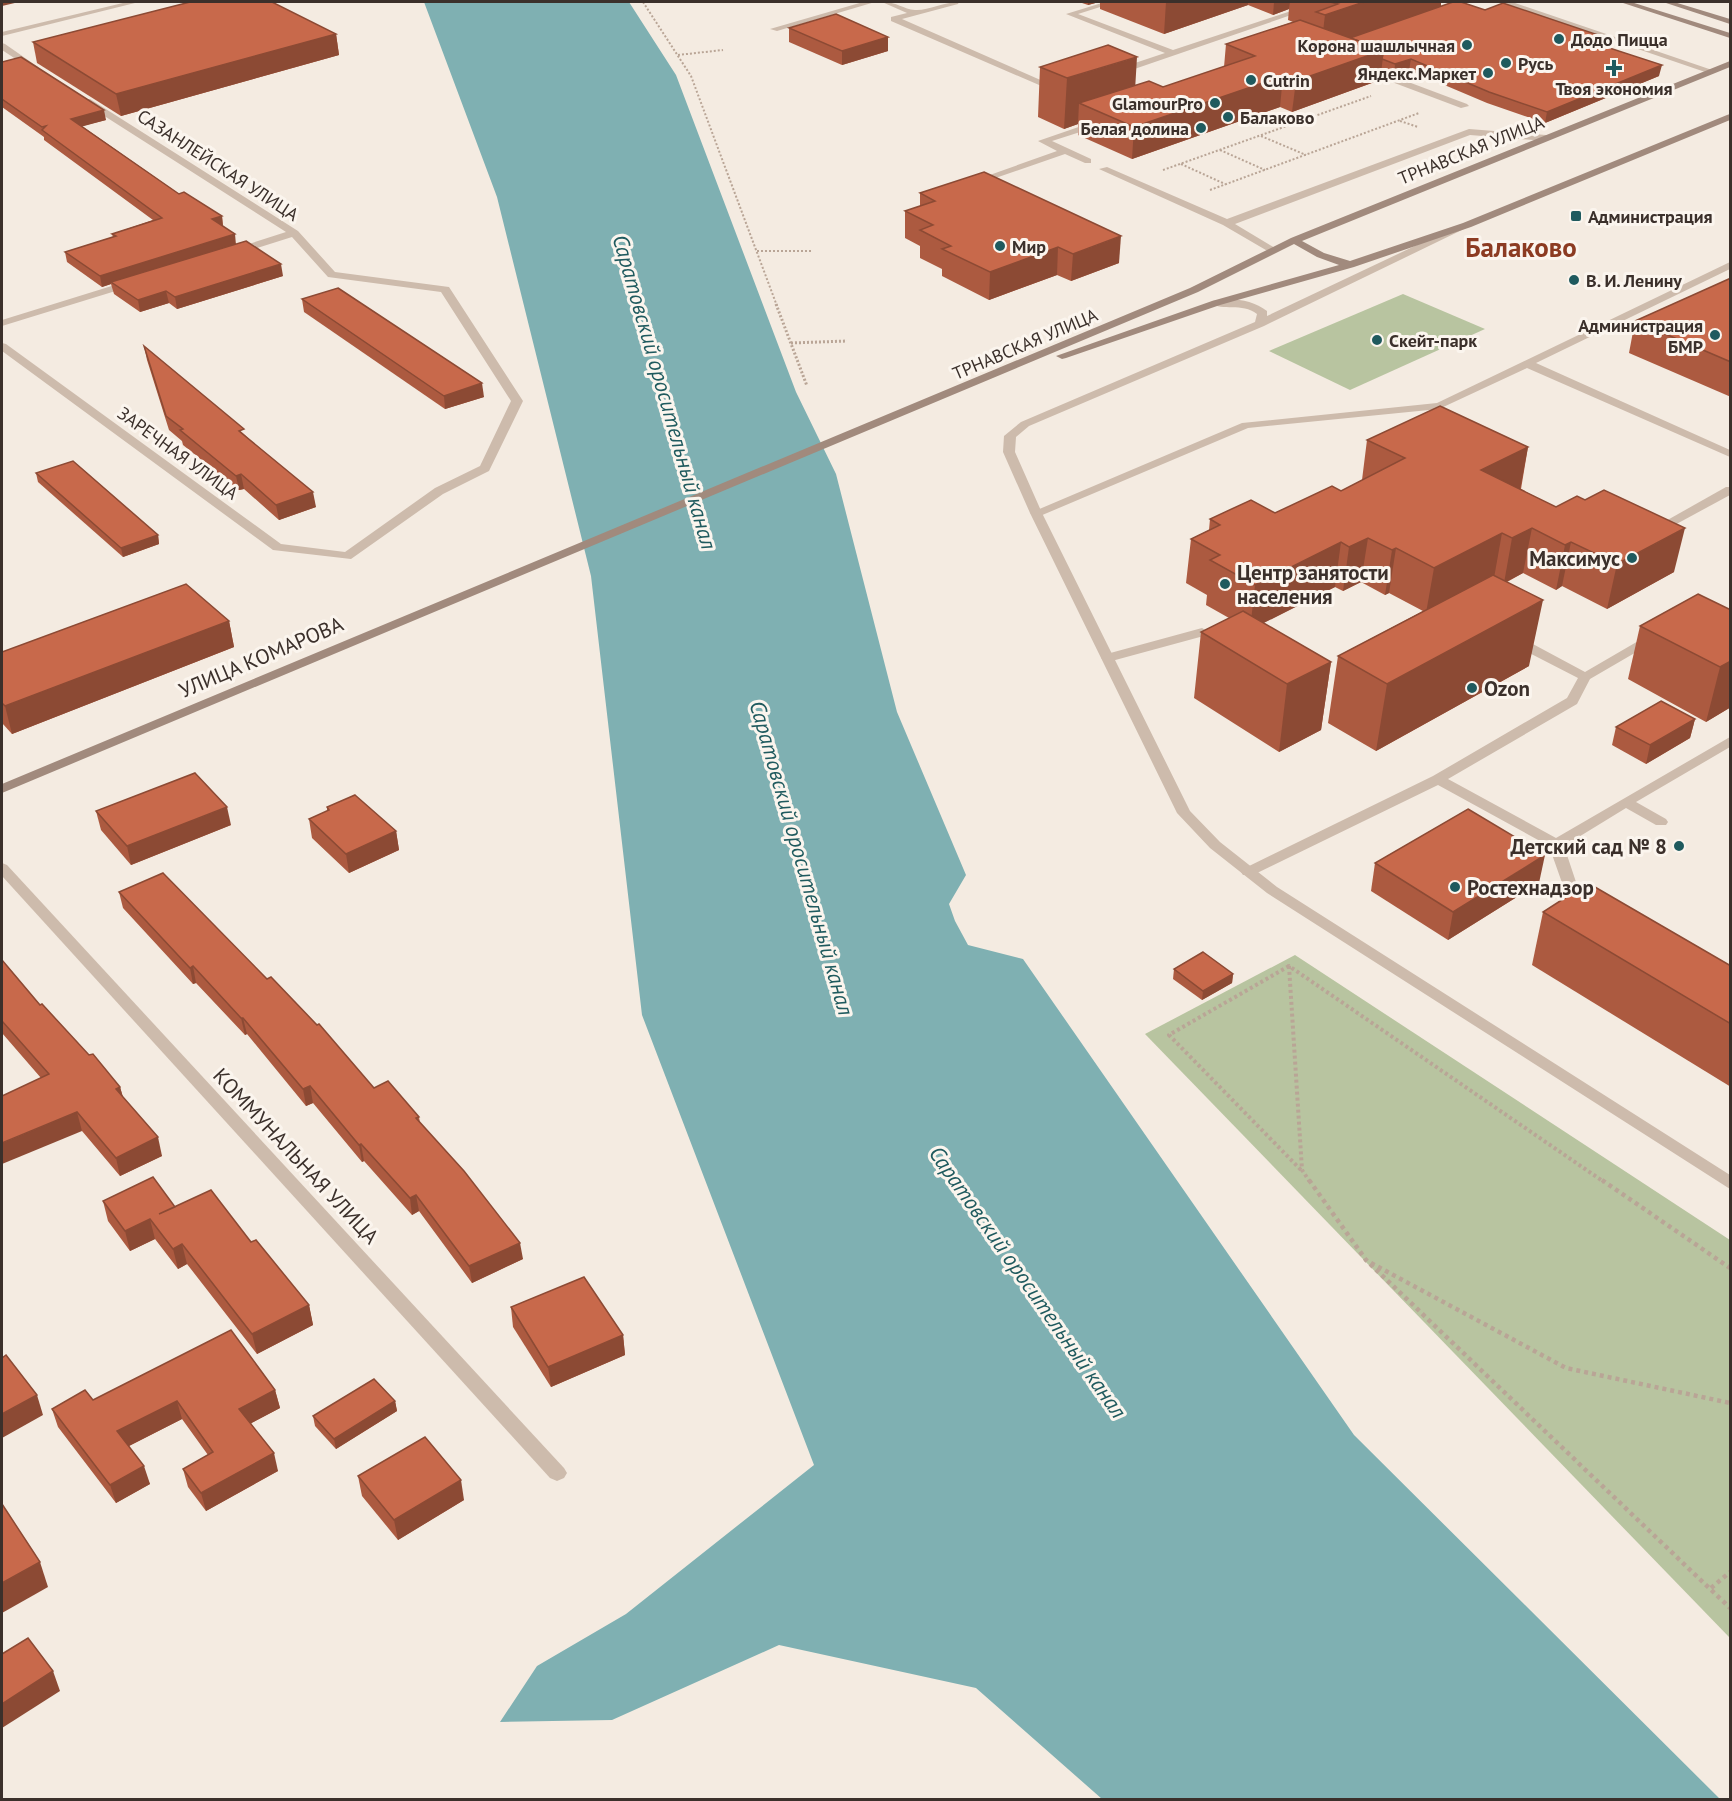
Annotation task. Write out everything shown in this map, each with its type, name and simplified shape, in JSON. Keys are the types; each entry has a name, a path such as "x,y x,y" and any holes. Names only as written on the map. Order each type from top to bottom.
{"main road":[{"path":"1624,2 1731,36"},
{"path":"1667,2 1731,22"},
{"name":"ТРНАВСКАЯ УЛИЦА","path":"940,398 1194,290 1271,250 1731,64"},
{"name":"ТРНАВСКАЯ УЛИЦА","path":"940,398 1216,303 1350,265 1467,225 1731,117"},
{"path":"1295,240 1308,250 1350,265"},
{"name":"УЛИЦА КОМАРОВА","path":"2,789 537,564 940,398"}],"street":[{"path":"2,34 135,2"},
{"path":"774,29 871,2"},
{"path":"886,2 915,13"},
{"path":"955,2 894,19 1060,91 1072,87"},
{"path":"1112,2 1070,14 1173,53"},
{"path":"1115,81 1105,76 1325,2"},
{"path":"1505,2 1712,71"},
{"path":"1250,27 1271,34"},
{"path":"2,46 42,72"},
{"path":"1353,64 1464,106"},
{"name":"САЗАНЛЕЙСКАЯ УЛИЦА","path":"82,98 294,233 332,274 446,289 517,401 484,468 439,491 347,556"},
{"path":"1088,161 1043,141 1109,120"},
{"path":"1227,224 1469,132 1546,138"},
{"path":"966,186 1066,151"},
{"path":"1104,169 1227,224 1271,250"},
{"path":"1467,225 1260,324 1025,424 1010,436 1009,452 1036,513 1184,813 1215,845 1282,896 1731,1183"},
{"path":"226,254 294,233"},
{"path":"1036,513 1246,425 1439,406 1731,265"},
{"path":"2,323 148,278"},
{"path":"1216,303 1240,303 1257,307 1263,314 1260,324"},
{"name":"ЗАРЕЧНАЯ УЛИЦА","path":"2,346 277,547 347,556"},
{"path":"1528,364 1731,454"},
{"path":"1650,533 1731,490"},
{"path":"1108,658 1202,632 1232,650"},
{"path":"1248,872 1438,779 1572,701 1586,677 1659,632"},
{"path":"1502,633 1586,677"},
{"path":"1556,844 1731,741"},
{"path":"1438,779 1556,844 1571,891 1601,908"},
{"path":"1626,802 1661,822"},
{"name":"КОММУНАЛЬНАЯ УЛИЦА","path":"2,868 557,1473"}],"path":[{"path":"643,2 691,75 807,386"},
{"path":"678,55 723,50"},
{"path":"1132,181 1405,84"},
{"path":"1178,202 1452,101"},
{"path":"1399,120 1424,130"},
{"path":"1260,135 1306,154"},
{"path":"1220,150 1265,170"},
{"path":"1180,164 1225,184"},
{"path":"757,251 811,250"},
{"path":"792,343 847,341"},
{"path":"1289,966 1302,1170"},
{"path":"1289,966 1169,1035 1302,1170 1366,1260 1731,1608"},
{"path":"1289,966 1731,1268"},
{"path":"1366,1260 1566,1368 1731,1403"},
{"path":"1711,1588 1731,1572"}],"green space":[{"name":"Скейт-парк","path":"1403,294 1485,329 1350,390 1269,351"},
{"path":"1295,955 1730,1240 1730,1638 1145,1034"}],"water":[{"name":"Саратовский оросительный канал","path":"424,2 629,2 676,75 796,392 836,474 897,712 966,875 949,904 968,945 1023,959 1354,1435 1720,1799 1102,1799 976,1688 779,1645 612,1720 500,1722 537,1666 626,1614 814,1465 642,1015 591,576 497,197"}],"building":[{"path":"190,2 272,2 336,34 116,94 33,42"},
{"path":"1330,2 1364,2 1325,15 1316,12 1338,4"},
{"path":"1453,2 1461,2 1485,10 1503,3 1607,38 1594,43 1662,65 1547,112 1489,92 1411,59 1395,64 1382,59 1384,50 1350,38"},
{"path":"836,14 888,37 842,51 789,28"},
{"path":"1300,20 1384,50 1296,81 1283,76 1134,127 1079,103 1149,81 1163,87 1255,56 1226,44"},
{"path":"1108,45 1137,57 1067,78 1040,67"},
{"path":"21,57 104,110 71,119 179,194 184,192 222,216 212,219 235,234 100,276 65,252 162,218 42,130 46,126 42,127 2,99 2,62"},
{"path":"984,172 1121,236 1073,254 1058,247 990,272 942,249 951,246 920,230 933,225 905,211 935,201 920,193"},
{"path":"246,241 281,264 175,297 166,291 138,300 111,282"},
{"path":"1731,278 1731,362 1635,321"},
{"path":"338,288 482,383 444,396 302,299"},
{"path":"144,346 244,429 239,431 313,492 276,505 241,474 236,476 180,430 183,429 166,416"},
{"path":"1440,406 1528,447 1481,470 1556,507 1577,496 1585,500 1604,490 1685,528 1617,564 1571,542 1565,545 1532,528 1512,538 1502,533 1434,568 1396,548 1392,550 1368,538 1349,547 1341,542 1255,585 1210,560 1220,555 1191,539 1220,525 1210,519 1251,500 1275,513 1332,486 1341,491 1405,458 1367,440"},
{"path":"73,461 158,535 121,548 36,473"},
{"path":"1493,575 1543,600 1387,684 1338,656"},
{"path":"186,584 229,621 5,706 2,703 2,652"},
{"path":"1698,594 1731,610 1731,661 1720,667 1640,626"},
{"path":"1243,611 1331,662 1287,684 1201,632"},
{"path":"1661,701 1695,719 1650,745 1616,727"},
{"path":"195,773 227,807 127,846 96,811"},
{"path":"355,795 396,831 346,854 309,819 329,810 327,807"},
{"path":"1468,809 1545,855 1453,912 1375,863"},
{"path":"163,873 267,979 271,977 317,1025 319,1024 374,1088 388,1081 419,1117 416,1118 464,1171 520,1243 469,1266 416,1195 410,1198 361,1144 359,1145 310,1086 303,1089 243,1018 193,966 190,968 119,892"},
{"path":"1588,883 1731,966 1731,1024 1543,912"},
{"path":"1203,952 1233,974 1203,991 1174,969"},
{"path":"2,960 40,1005 42,1004 89,1055 93,1054 120,1087 116,1089 158,1137 116,1158 77,1112 2,1143 2,1096 49,1074 2,1021"},
{"path":"153,1177 175,1207 211,1190 251,1242 256,1240 309,1305 252,1334 182,1244 173,1249 150,1219 125,1231 103,1201"},
{"path":"584,1277 623,1335 548,1367 511,1307"},
{"path":"231,1330 275,1390 239,1409 274,1453 201,1493 183,1469 213,1452 177,1401 117,1431 144,1466 110,1485 52,1409 85,1390 93,1400"},
{"path":"6,1355 37,1395 2,1414 2,1358"},
{"path":"374,1379 395,1401 334,1439 313,1416"},
{"path":"425,1437 461,1480 394,1520 358,1476"},
{"path":"2,1504 40,1562 2,1583"},
{"path":"28,1638 53,1671 2,1704 2,1654"}],"place":[{"name":"Додо Пицца","path":"1559,39"},
{"name":"Корона шашлычная","path":"1467,45"},
{"name":"Русь","path":"1506,63"},
{"name":"Твоя экономия","path":"1614,68"},
{"name":"Яндекс.Маркет","path":"1488,73"},
{"name":"Cutrin","path":"1251,80"},
{"name":"GlamourPro","path":"1215,103"},
{"name":"Балаково","path":"1228,117"},
{"name":"Белая долина","path":"1201,128"},
{"name":"Администрация","path":"1576,216"},
{"name":"Мир","path":"1000,246"},
{"name":"В. И. Ленину","path":"1574,280"},
{"name":"Администрация БМР","path":"1715,335"},
{"name":"Скейт-парк","path":"1377,340"},
{"name":"Максимус","path":"1632,558"},
{"name":"Центр занятости населения","path":"1225,584"},
{"name":"Ozon","path":"1472,688"},
{"name":"Детский сад № 8","path":"1679,846"},
{"name":"Ростехнадзор","path":"1455,887"}],"district":[{"name":"Балаково","path":"1521,247"}]}
